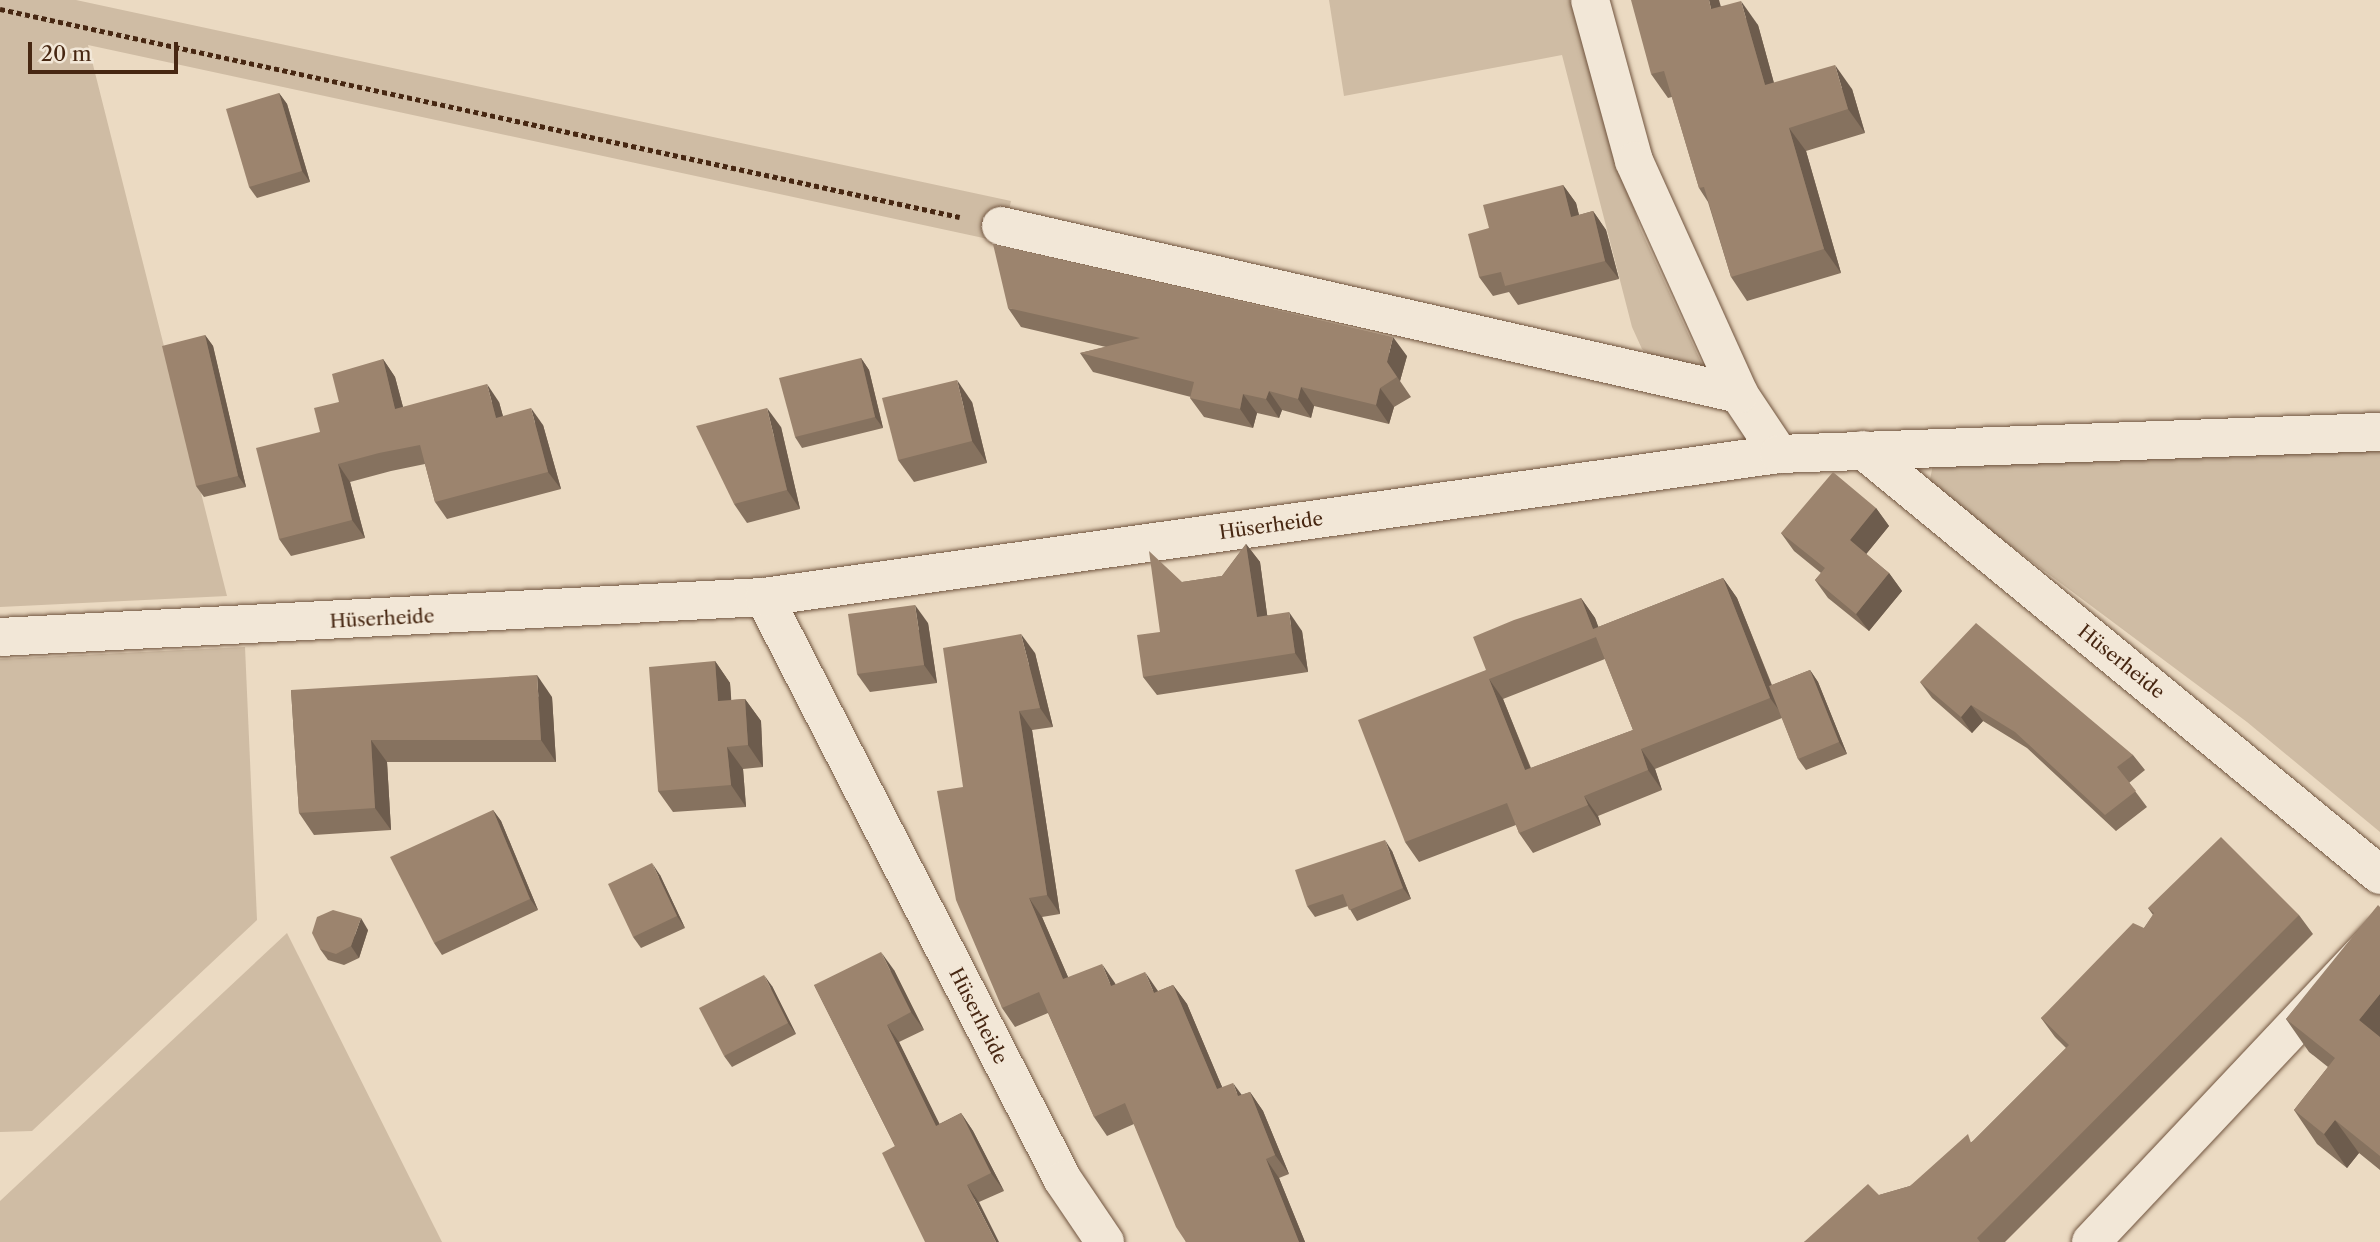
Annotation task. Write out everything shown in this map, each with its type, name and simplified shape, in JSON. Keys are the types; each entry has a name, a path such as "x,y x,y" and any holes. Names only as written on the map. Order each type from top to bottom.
{"street":[{"path":"1590,0 1634,161 1739,394 1779,454"},
{"path":"1002,226 1739,394"},
{"name":"Hüserheide","path":"0,637 764,597 1779,454 2380,432"},
{"name":"Hüserheide","path":"1863,450 2380,875"},
{"name":"Hüserheide","path":"764,597 1063,1180 1105,1242"},
{"path":"2091,1242 2380,935"}],"path":[{"path":"0,9 1002,226"}],"shaded area":[{"path":"0,0 76,0 1011,201 1002,242 88,45 227,596 0,607"},
{"path":"1329,0 1572,0 1640,228 1705,371 1660,361 1642,349 1632,327 1562,55 1344,96"},
{"path":"2380,449 2380,832 2247,722 1929,485 1933,464"},
{"path":"245,647 257,920 32,1131 0,1132 0,659"},
{"path":"287,933 442,1242 0,1242 0,1201"}],"building":[{"path":"1631,0 1709,0 1711,9 1741,1 1765,85 1835,65 1848,109 1789,128 1824,249 1731,277 1704,187 1699,188 1664,71 1651,74"},
{"path":"279,93 302,171 249,187 226,109"},
{"path":"1563,185 1571,217 1593,211 1605,261 1505,286 1501,272 1479,277 1468,234 1489,228 1483,205"},
{"path":"993,244 1393,337 1387,362 1397,377 1380,388 1376,405 1301,387 1298,399 1269,391 1266,399 1243,394 1240,409 1190,398 1194,382 1080,353 1140,338 1008,308"},
{"path":"205,335 238,476 196,486 162,346"},
{"path":"861,358 875,417 795,437 779,378"},
{"path":"383,359 395,409 487,384 496,418 531,408 548,472 435,502 420,445 379,453 338,464 352,520 279,539 256,448 320,432 314,408 339,402 332,374"},
{"path":"957,380 972,441 898,460 882,398"},
{"path":"767,408 787,490 734,504 696,426"},
{"path":"1833,472 1876,508 1850,540 1889,573 1856,614 1815,580 1825,568 1781,533"},
{"path":"1246,544 1257,617 1289,612 1295,653 1143,677 1137,635 1160,632 1149,551 1182,582 1222,576"},
{"path":"1723,578 1770,698 1641,749 1648,770 1584,796 1588,805 1519,833 1507,803 1405,842 1358,720 1486,670 1473,637 1514,620 1581,598 1593,629","holes":["1596,637 1633,730 1525,770 1489,679"]},
{"path":"915,605 924,665 857,674 848,614"},
{"path":"1976,623 2133,755 2117,767 2136,791 2105,815 2015,732 1971,705 1961,717 1920,682"},
{"path":"1021,634 1040,708 1019,711 1047,895 1029,898 1063,979 1102,964 1111,986 1145,972 1154,993 1173,985 1217,1089 1233,1083 1238,1096 1250,1092 1275,1155 1266,1159 1299,1242 1186,1242 1176,1227 1125,1103 1094,1117 1039,992 1002,1008 956,900 937,791 963,787 943,648"},
{"path":"715,661 718,701 745,699 748,745 727,747 731,785 658,791 649,667"},
{"path":"1810,670 1839,742 1798,759 1769,686"},
{"path":"537,675 541,740 371,740 375,808 299,813 291,690"},
{"path":"493,810 530,899 434,943 390,857"},
{"path":"2221,837 2299,915 1977,1238 1980,1242 1804,1242 1868,1184 1879,1195 1910,1186 1968,1134 1971,1143 2069,1045 2041,1018 2133,923 2144,928 2154,913 2148,908"},
{"path":"1385,840 1403,888 1349,910 1343,894 1307,906 1295,870"},
{"path":"652,863 677,916 633,937 608,884"},
{"path":"2378,905 2380,994 2359,1020 2380,1037 2380,1156 2335,1120 2324,1134 2294,1110 2335,1058 2286,1019"},
{"path":"333,910 361,918 351,946 336,954 320,949 312,933 317,917"},
{"path":"881,952 911,1012 887,1025 936,1126 961,1113 991,1173 967,1185 996,1242 925,1242 882,1153 895,1146 814,985"},
{"path":"764,975 788,1023 724,1056 699,1008"}]}
